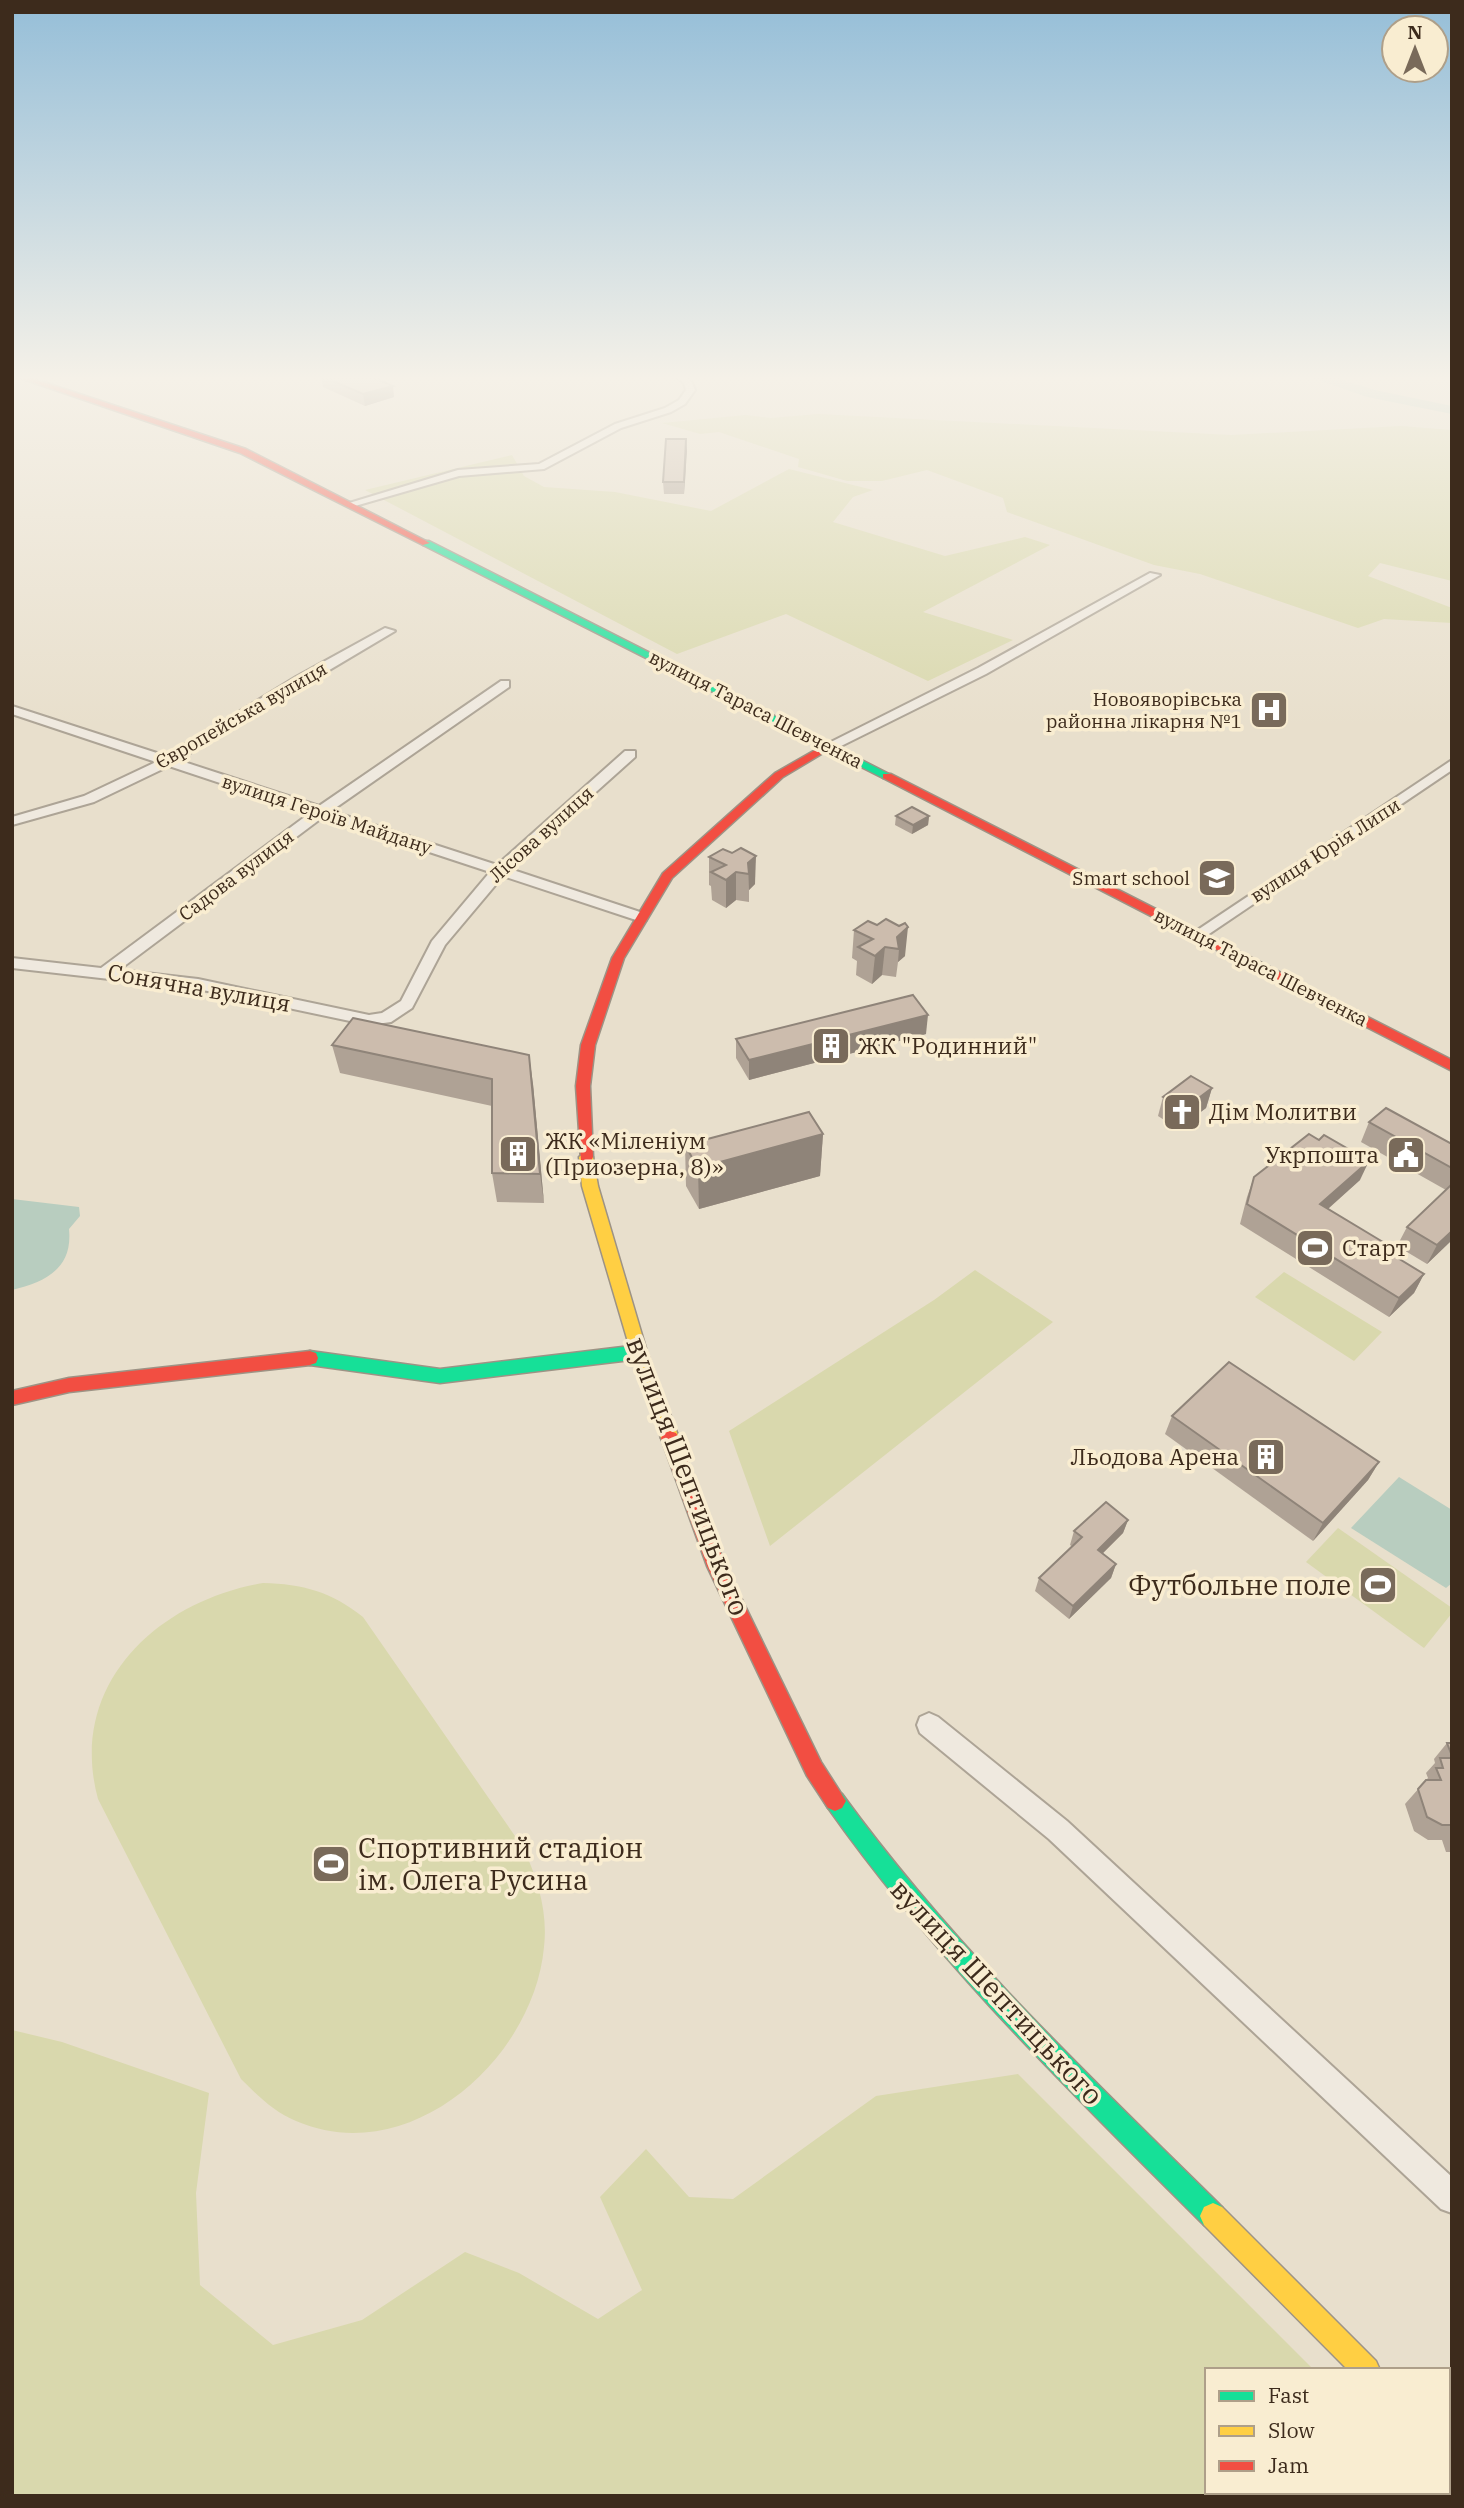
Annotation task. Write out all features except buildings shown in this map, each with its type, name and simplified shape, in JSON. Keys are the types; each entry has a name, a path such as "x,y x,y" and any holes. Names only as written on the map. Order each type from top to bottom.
{"street":[{"name":"вулиця Тараса Шевченка","path":"329,493 1452,1066"},
{"path":"351,504 388,493"},
{"path":"828,747 982,671 1154,575"},
{"name":"Європейська вулиця","path":"12,821 33,817 100,794 195,747 300,680 389,631"},
{"name":"Садова вулиця","path":"106,972 320,812 505,684"},
{"name":"вулиця Героїв Майдану","path":"12,710 641,917"},
{"name":"вулиця Шептицького","path":"828,747 779,775 667,876 618,958 600,1003 588,1045 583,1086 590,1186 639,1352 716,1566 814,1769 877,1863 990,1993 1365,2368"},
{"name":"Лісова вулиця","path":"386,1020 397,1016 408,1004 436,946 497,870 630,754"},
{"name":"вулиця Юрія Липи","path":"1198,935 1452,764"},
{"name":"Сонячна вулиця","path":"12,963 198,984 369,1020 386,1020"},
{"path":"12,1398 69,1385 304,1357 440,1376 639,1352"},
{"path":"929,1726 1058,1830 1452,2198"}],"green space":[{"path":"371,493 620,493 711,511 744,493 864,493 853,497 833,522 945,556 1025,537 1050,545 923,612 1013,640 928,681 786,614 677,654"},
{"path":"990,493 1452,493 1452,581 1380,563 1368,576 1452,608 1452,623 1384,619 1358,628 1200,574 1154,565 1007,512 1003,498"},
{"path":"975,1270 1053,1322 770,1546 729,1431 934,1300"},
{"path":"1284,1272 1382,1332 1354,1361 1255,1297"},
{"name":"Футбольне поле","path":"1338,1528 1452,1608 1452,1613 1424,1648 1306,1562"},
{"name":"Спортивний стадіон ім. Олега Русина","path":"263,1583 291,1585 316,1591 340,1601 363,1617 524,1849 541,1897 545,1921 544,1947 535,1989 517,2028 491,2064 459,2094 421,2117 381,2130 339,2132 296,2121 273,2108 241,2079 98,1799 92,1758 96,1720 109,1685 129,1655 156,1629 188,1608 224,1593"},
{"path":"12,2030 62,2042 209,2093 196,2193 200,2285 273,2345 362,2320 465,2252 519,2273 598,2319 642,2290 600,2197 646,2149 689,2197 733,2199 876,2096 1018,2074 1312,2368 1205,2368 1205,2494 1423,2496 12,2496"}],"shaded area":[{"path":"12,1199 79,1207 80,1216 69,1229 67,1254 55,1271 36,1283 12,1290"},
{"path":"1399,1477 1452,1510 1452,1583 1446,1588 1351,1528"}],"traffic: fast":[{"path":"426,543 887,776"},
{"path":"310,1358 440,1376 639,1352"},
{"path":"835,1801 876,1858 966,1966 1063,2068 1213,2216"}],"traffic: slow":[{"path":"586,1157 590,1186 639,1352 670,1438"},
{"path":"1213,2216 1365,2368"}],"traffic: jam":[{"path":"327,493 426,543"},
{"path":"586,1157 583,1086 588,1045 618,958 667,876 779,775 828,747"},
{"path":"887,776 1452,1066"},
{"path":"12,1398 69,1385 310,1358"},
{"path":"670,1438 716,1566 814,1769 835,1801"}],"place":[{"name":"Новояворівська районна лікарня №1","path":"1269,710"},
{"name":"Smart school","path":"1217,878"},
{"name":"ЖК \"Родинний\"","path":"831,1046"},
{"name":"Дім Молитви","path":"1182,1112"},
{"name":"ЖК «Міленіум (Приозерна, 8)»","path":"518,1154"},
{"name":"Укрпошта","path":"1406,1155"},
{"name":"Старт","path":"1315,1248"},
{"name":"Льодова Арена","path":"1266,1457"},
{"name":"Футбольне поле","path":"1378,1585"},
{"name":"Спортивний стадіон ім. Олега Русина","path":"331,1864"}]}
